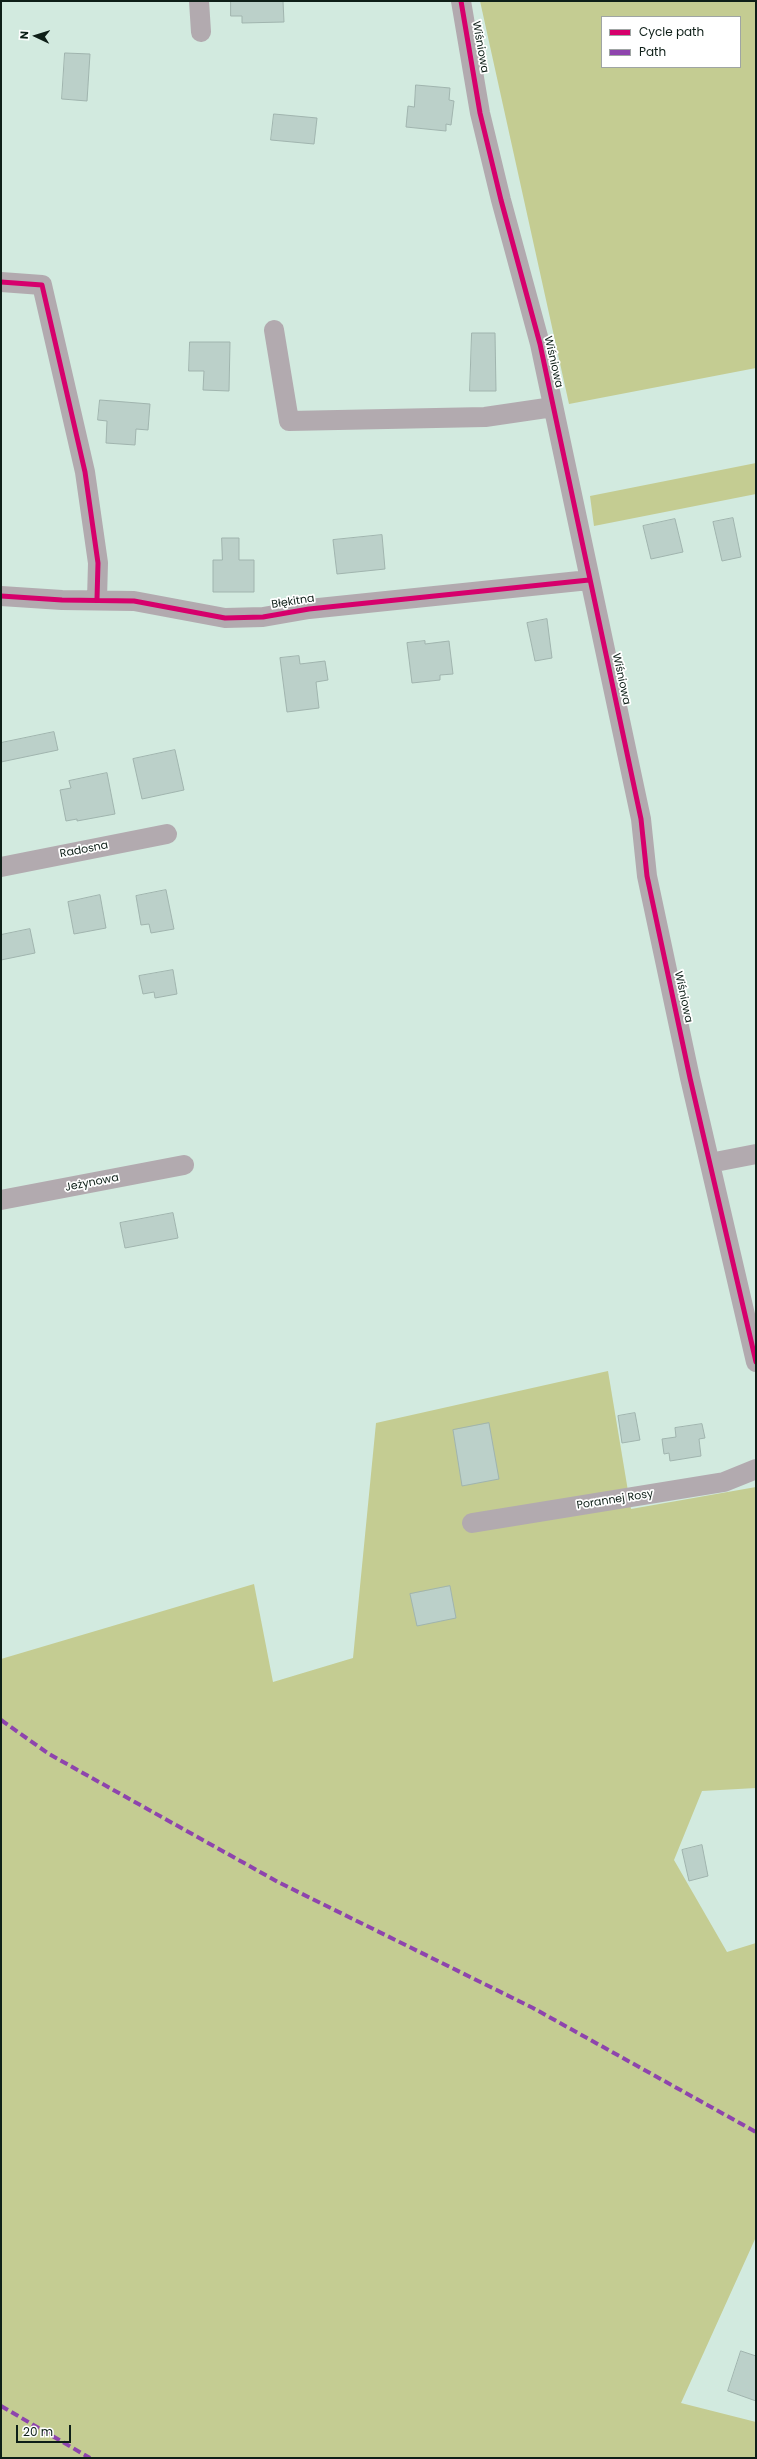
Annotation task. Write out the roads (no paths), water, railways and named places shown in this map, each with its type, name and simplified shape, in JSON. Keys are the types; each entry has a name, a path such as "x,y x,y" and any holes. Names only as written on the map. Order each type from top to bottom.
{"street":[{"path":"199,1 201,32"},
{"name":"Wiśniowa","path":"461,1 480,113 501,200 540,344 641,819 647,876 710,1163 756,1362"},
{"path":"1,282 42,285 85,472 98,563 97,599"},
{"path":"274,330 289,420 485,417 553,407"},
{"name":"Błękitna","path":"1,596 62,600 97,599 134,601 225,618 263,617 325,608 589,580"},
{"name":"Radosna","path":"1,867 167,834"},
{"path":"710,1163 756,1154"},
{"name":"Jeżynowa","path":"1,1200 184,1166"},
{"name":"Porannej Rosy","path":"472,1523 724,1482 756,1468"}]}
